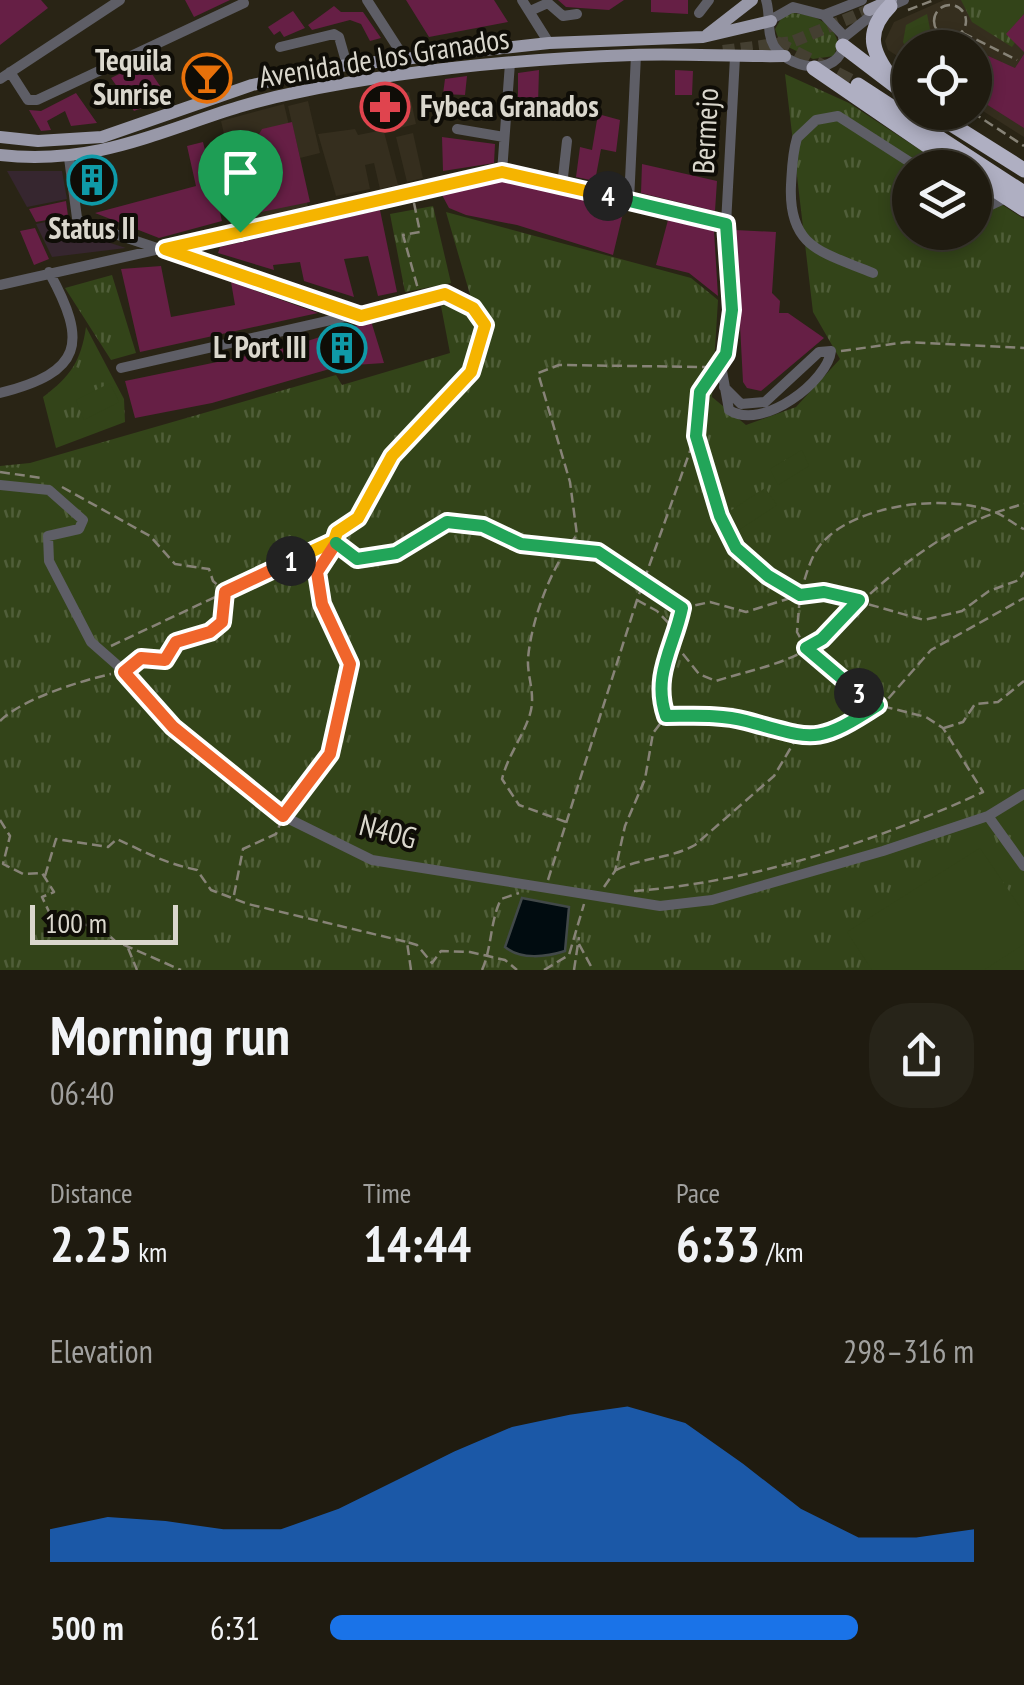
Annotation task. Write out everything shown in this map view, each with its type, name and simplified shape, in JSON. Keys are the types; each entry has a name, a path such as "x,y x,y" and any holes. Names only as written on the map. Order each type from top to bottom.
{"highway":[{"path":"892,78 873,53 871,35 876,20 895,5"},
{"path":"843,42 892,83"},
{"path":"814,68 934,150"},
{"path":"858,85 1024,193"},
{"path":"961,130 1024,170"},
{"path":"992,189 1024,210"}],"main road":[{"path":"704,37 752,0"},
{"path":"866,5 895,5"},
{"name":"Avenida de los Granados","path":"0,137 38,142 102,138 252,85 348,66 549,43 704,37 772,20"},
{"path":"654,55 710,51"},
{"name":"Avenida de los Granados","path":"0,154 63,158 120,149 290,93 510,63 636,55 785,56"},
{"path":"0,162 38,166 63,158"}],"street":[{"path":"120,0 5,76 28,100 37,100 244,3"},
{"path":"367,0 404,59"},
{"path":"522,0 549,43"},
{"path":"699,12 709,0"},
{"path":"766,0 773,45 785,56 814,68 835,62 843,42 895,5"},
{"path":"530,12 548,2 563,16 577,14"},
{"path":"772,20 784,8 798,3 834,22 843,42"},
{"path":"824,16 866,5"},
{"path":"280,47 334,34 348,66"},
{"path":"629,201 636,55"},
{"name":"Bermejo","path":"723,387 732,310 726,224 735,57"},
{"path":"502,172 510,63"},
{"path":"873,273 806,242 794,227 790,211 797,138 816,120 838,116 892,151"},
{"path":"458,129 504,136"},
{"path":"562,186 567,141"},
{"path":"63,158 80,221 361,316"},
{"path":"0,285 502,172 726,224"},
{"path":"992,205 1006,198"},
{"path":"0,393 44,379 62,368 73,352 70,311 49,272"},
{"path":"121,368 445,294"},
{"path":"830,351 831,357 805,386 767,415 742,418 729,410 723,387 741,404 765,402 819,352 830,351"},
{"name":"N40G","path":"0,484 49,490 83,520 78,529 56,532 46,539 49,561 91,642 173,727 283,816 372,860 660,906 712,900 988,816 1024,794"},
{"path":"988,816 1024,866"}],"path":[{"path":"895,5 936,0 963,12 962,30"},
{"path":"936,30 934,16 944,6"},
{"path":"992,47 1017,60"},
{"path":"992,125 1024,146"},
{"path":"412,194 420,232 404,236 417,287"},
{"path":"234,895 242,849 276,834 283,816 330,754 350,664 322,604 317,572 337,532 358,518 392,456 457,390 480,352 485,325 473,308 445,294"},
{"path":"839,352 907,342 1024,348"},
{"path":"546,886 637,600 696,436 700,392 726,354"},
{"path":"566,822 519,805 502,779 531,712 533,686 528,662 532,638 566,548 578,535 570,482 538,373 559,366 706,367 726,354"},
{"path":"696,436 720,516 736,548 750,564 800,595"},
{"path":"0,472 48,481"},
{"path":"57,486 150,536 175,564 209,569 212,581 225,592"},
{"path":"637,600 657,611 677,632 679,649 699,674 716,682 822,639 896,566 996,513 1024,504"},
{"path":"666,716 653,732 645,779 625,826 615,871 600,893 675,888 768,868 912,824 983,792 943,728 926,716 878,705 848,686 806,648 798,632 800,595 810,560 823,542 857,518 894,505 961,505 996,513 1024,529"},
{"path":"334,541 357,559 396,553 447,522 483,526 521,544 598,552 646,580 682,608 710,602 746,612 800,595 824,592 859,600 895,615 924,620 962,611 988,592 1019,580 1024,572"},
{"path":"101,651 334,541"},
{"path":"0,721 23,704 58,694 70,684 124,672 141,658 165,660 176,642 210,632 222,622 225,592"},
{"path":"666,716 744,720 797,737 824,736 878,705 909,680 931,650 1024,598"},
{"path":"666,716 659,695 660,676 682,608"},
{"path":"943,728 963,722 975,704 998,702 1024,682"},
{"path":"615,871 642,857 681,853 695,845 774,776 797,737"},
{"path":"0,820 10,836 3,864 23,874 46,876"},
{"path":"182,970 128,946 102,929 51,916 42,898 54,892 46,876 56,839 108,847 117,840 144,851 154,861 197,870 211,890 312,923 407,942 417,946 432,963 441,951 470,952 505,960 517,970"},
{"path":"482,970 502,899 527,890 531,883"},
{"path":"574,970 585,895"},
{"path":"544,970 568,955 579,931"},
{"path":"407,942 411,970"},
{"path":"578,943 593,970"},
{"path":"128,946 137,970"}],"shaded area":[{"path":"944,0 1024,0 1024,137 992,117 992,30 892,30 892,53 885,41 894,22"},
{"path":"409,92 416,124 384,132 398,185 380,189 374,163 365,165 370,189 336,196 318,134 355,129 358,135 383,130 376,99"},
{"path":"308,101 320,153 300,158 288,106"},
{"path":"284,104 309,211 245,224 221,121"},
{"path":"413,133 423,178 407,182 396,137"},
{"path":"7,171 62,171 67,199 27,207"},
{"path":"69,217 73,231 126,248 52,257 36,224"},
{"path":"522,898 569,907 565,951 534,956 505,947"}],"green space":[{"path":"961,0 1024,0 1024,14 1007,34 1016,41 1012,47 992,34 992,30 972,22"},
{"path":"791,13 814,17 832,29 838,43 834,56 813,59 780,43 775,29 782,17"},
{"path":"927,14 930,30 905,30 906,25"},
{"path":"785,74 849,103 920,150 892,150 892,250 992,250 992,198 1024,219 1024,970 0,970 0,466 30,463 336,375 342,385 450,353 441,306 471,298 446,212 691,278 718,300 712,397 746,425 796,407 840,359 813,312"},
{"path":"433,206 451,283 405,292 390,214"},
{"path":"112,275 136,353 111,360 65,288"},
{"path":"86,327 124,399 125,422 56,448 43,397 73,367"},
{"path":"110,383 119,402 84,420 76,400"},
{"path":"802,450 809,466 778,485 770,469"},
{"path":"765,488 777,505 736,532 727,513"},
{"path":"980,848 1024,913 1024,944 984,970 872,970 847,932"}],"building":[{"path":"0,0 41,0 48,8 0,45"},
{"path":"185,0 230,0 194,17"},
{"path":"406,0 494,0 508,22 429,37"},
{"path":"558,0 624,0 609,10 566,7"},
{"path":"651,0 688,0 688,14 651,12"},
{"path":"334,6 341,12 363,12 381,38 370,41 361,24 350,20 312,30 308,25"},
{"path":"293,11 305,28 284,37 280,31 274,35 268,27"},
{"path":"1024,14 1024,52 1006,34"},
{"path":"1024,54 1024,128 992,108 992,58 1015,68"},
{"path":"144,62 168,98 134,111 111,78"},
{"path":"539,70 538,104 518,103 518,73"},
{"path":"675,70 693,71 692,95 675,95"},
{"path":"467,76 465,95 443,94 445,79"},
{"path":"76,93 97,123 71,126 65,111 47,121 51,130 41,131 29,110 41,111"},
{"path":"598,114 620,120 616,152 601,149 595,181 576,177 580,147 592,150"},
{"path":"292,122 310,202 247,215 236,169 264,163 258,136 262,129"},
{"path":"442,137 495,144 494,163 443,171"},
{"path":"203,142 222,221 159,238 95,213 196,186 187,146"},
{"name":"Status II","path":"101,162 108,193 84,199 79,167"},
{"path":"642,164 717,181 715,211 641,193"},
{"path":"502,181 624,209 613,255 517,225 466,215 449,208 442,195"},
{"path":"66,201 68,216 36,222 29,209"},
{"path":"380,210 397,292 378,296 368,256 344,259 354,297 304,281 300,262 273,265 274,270 218,253 220,247"},
{"path":"668,220 714,231 718,296 689,273 656,265"},
{"path":"35,228 49,259 34,265 20,231"},
{"path":"735,230 776,232 772,293 780,301 779,313 788,313 824,338 761,391 747,388 743,382"},
{"path":"161,266 171,317 235,305 231,282 318,313 140,352 121,269"},
{"path":"371,321 384,363 340,366 212,403 135,418 125,381 285,348"}],"tunnel":[{"path":"723,51 792,42 869,10"},
{"path":"775,43 858,85"}],"place":[{"name":"Tequila Sunrise","path":"207,78"},
{"name":"Fybeca Granados","path":"385,107"},
{"name":"Status II","path":"92,180"},
{"name":"L´Port III","path":"342,348"}],"route":[{"path":"240,232 165,249 361,316 445,294 460,298 473,308 485,325 471,372 392,456 358,518 337,532 334,541 225,592 222,622 210,632 176,642 165,660 141,658 124,672 173,727 283,816 330,754 343,704 350,664 341,636 322,604 317,572 334,541 357,559 396,553 434,534 447,522 483,526 521,544 598,552 646,580 682,608 660,676 659,695 666,716 744,720 797,737 824,736 878,705 810,656 806,648 822,639 859,600 824,592 800,595 768,576 736,548 720,516 696,436 700,392 726,354 732,310 726,224 502,172 240,232"}]}
